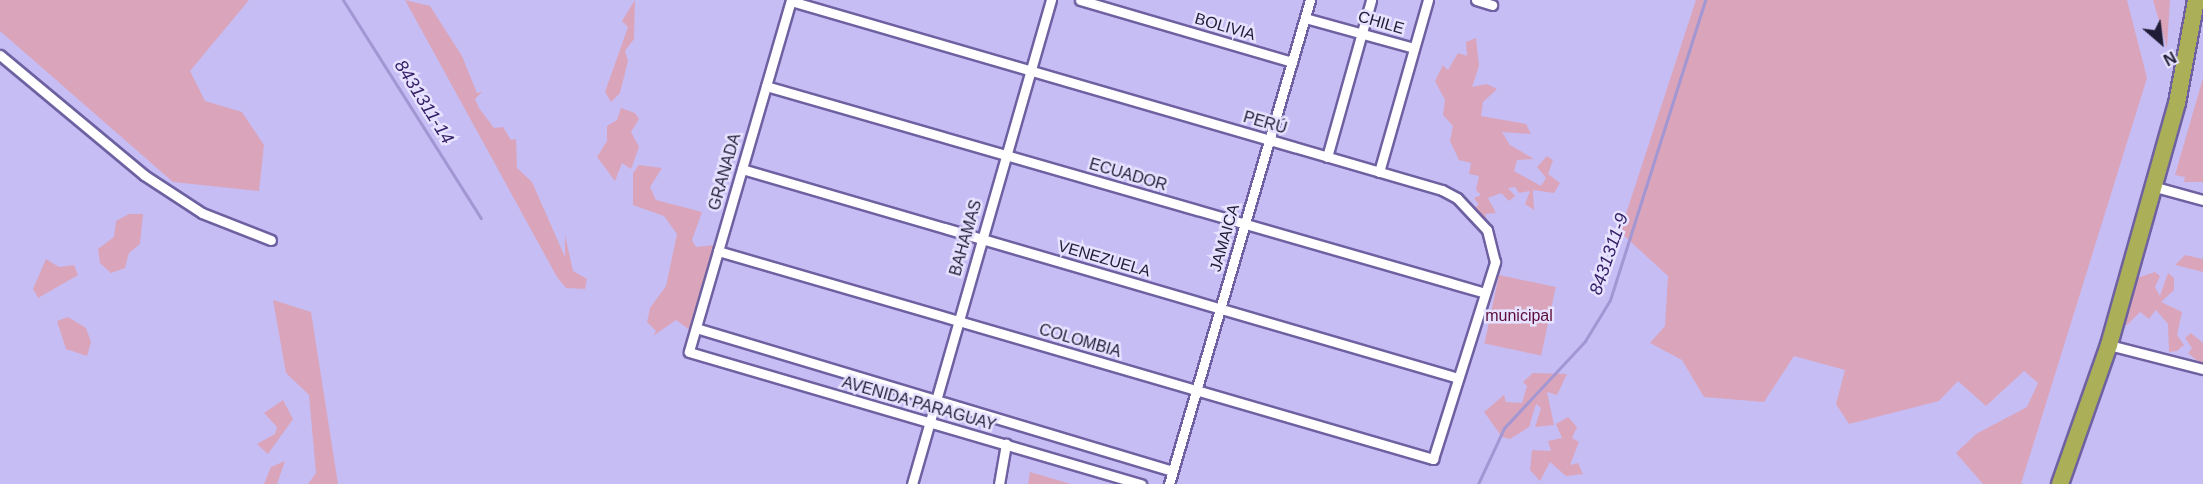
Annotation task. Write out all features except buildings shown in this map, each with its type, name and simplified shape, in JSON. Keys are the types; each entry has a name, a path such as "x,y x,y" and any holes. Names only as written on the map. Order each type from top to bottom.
{"highway":[{"path":"2060,484 2109,345 2177,103 2196,0"}],"street":[{"name":"BAHAMAS","path":"912,484 1051,0"},
{"name":"BOLIVIA","path":"1080,0 1292,62"},
{"name":"JAMAICA","path":"1169,484 1310,0"},
{"path":"1327,157 1371,0"},
{"path":"1379,172 1428,0"},
{"path":"1476,0 1492,4"},
{"name":"PERÚ","path":"791,1 1442,190 1468,208 1494,247 1495,262 1482,292 1433,459"},
{"name":"GRANADA","path":"689,352 791,1"},
{"name":"CHILE","path":"1305,18 1414,48"},
{"path":"0,55 144,175 202,213 271,240"},
{"name":"ECUADOR","path":"766,86 1482,292"},
{"name":"VENEZUELA","path":"742,169 1458,378"},
{"path":"2152,186 2203,200"},
{"name":"COLOMBIA","path":"718,251 1433,459"},
{"path":"696,328 1172,471"},
{"path":"2109,345 2203,369"},
{"name":"AVENIDA PARAGUAY","path":"689,352 1142,484"},
{"path":"999,484 1006,444"}],"green space":[{"path":"0,0 249,0 190,71 205,101 242,112 264,145 259,191 173,182 0,31"},
{"path":"405,0 430,6 462,56 477,93 482,92 475,99 479,108 494,128 503,127 511,140 516,139 517,168 532,182 565,257 565,235 573,271 587,279 585,289 566,288 557,277"},
{"path":"635,0 634,39 625,51 628,61 620,93 611,102 605,92 628,27 622,21"},
{"path":"1696,0 2127,0 2147,78 2021,484 1983,484 1956,453 1976,434 2027,407 2038,383 2024,371 1986,406 1958,381 1939,401 1849,424 1836,404 1845,370 1794,356 1764,402 1704,397 1682,360 1650,343 1665,326 1668,276 1620,232"},
{"path":"2153,0 2170,0 2167,48"},
{"path":"1476,38 1479,66 1472,87 1487,84 1497,89 1483,102 1481,116 1526,124 1531,134 1502,132 1510,145 1534,159 1517,160 1514,171 1541,186 1546,178 1537,167 1547,156 1553,160 1548,174 1560,183 1554,193 1533,190 1534,210 1525,204 1530,191 1519,193 1515,187 1508,188 1515,196 1509,201 1501,193 1488,198 1496,213 1485,214 1489,226 1471,210 1479,205 1474,198 1481,195 1476,190 1479,176 1469,174 1471,163 1459,160 1450,141 1453,126 1443,115 1445,100 1435,81 1443,65 1448,70 1458,53 1467,56 1466,42"},
{"path":"2203,78 2203,182 2184,182 2185,177 2175,175"},
{"path":"621,108 635,113 639,119 631,132 639,147 631,169 622,163 615,181 597,157 607,141 607,126 617,120"},
{"path":"639,165 662,168 650,187 656,200 702,212 692,240 696,247 715,245 691,331 676,320 653,336 656,331 647,322 650,308 666,286 677,234 664,216 633,205 633,173"},
{"path":"129,214 143,214 140,244 129,253 125,268 111,273 100,263 98,249 114,237 116,221"},
{"path":"2185,255 2203,259 2203,272 2175,265"},
{"path":"46,259 59,267 74,265 78,275 38,298 33,289"},
{"path":"2155,272 2160,276 2155,287 2160,296 2168,273 2174,278 2174,290 2161,302 2182,312 2177,335 2184,345 2177,351 2169,352 2168,324 2156,310 2149,319 2140,312 2127,325 2117,317 2125,299 2133,299 2128,281"},
{"name":"municipal","path":"1499,275 1556,287 1541,356 1484,343"},
{"path":"273,300 311,312 338,484 308,484 316,473 309,395 286,373"},
{"path":"68,317 86,328 91,342 87,356 66,349 57,321"},
{"path":"2191,333 2203,343 2203,366 2188,353 2192,348 2185,338"},
{"path":"1533,373 1567,374 1557,395 1547,392 1554,425 1535,427 1541,408 1536,404 1529,427 1510,439 1502,437 1484,412 1504,395 1506,402 1522,403 1527,386 1523,382"},
{"path":"283,400 293,419 268,454 257,444 275,434 277,427 264,413"},
{"path":"1568,417 1577,427 1572,438 1579,442 1570,465 1578,463 1583,474 1566,476 1550,462 1540,481 1530,470 1532,450 1551,451 1548,441 1562,438 1556,424"},
{"path":"285,461 277,484 264,484 271,467"},
{"path":"1030,472 1071,484 1028,484"}],"waterway":[{"name":"8431311-14","path":"343,0 481,218"},
{"name":"8431311-9","path":"1478,484 1504,428 1585,341 1610,300 1705,0"}]}
